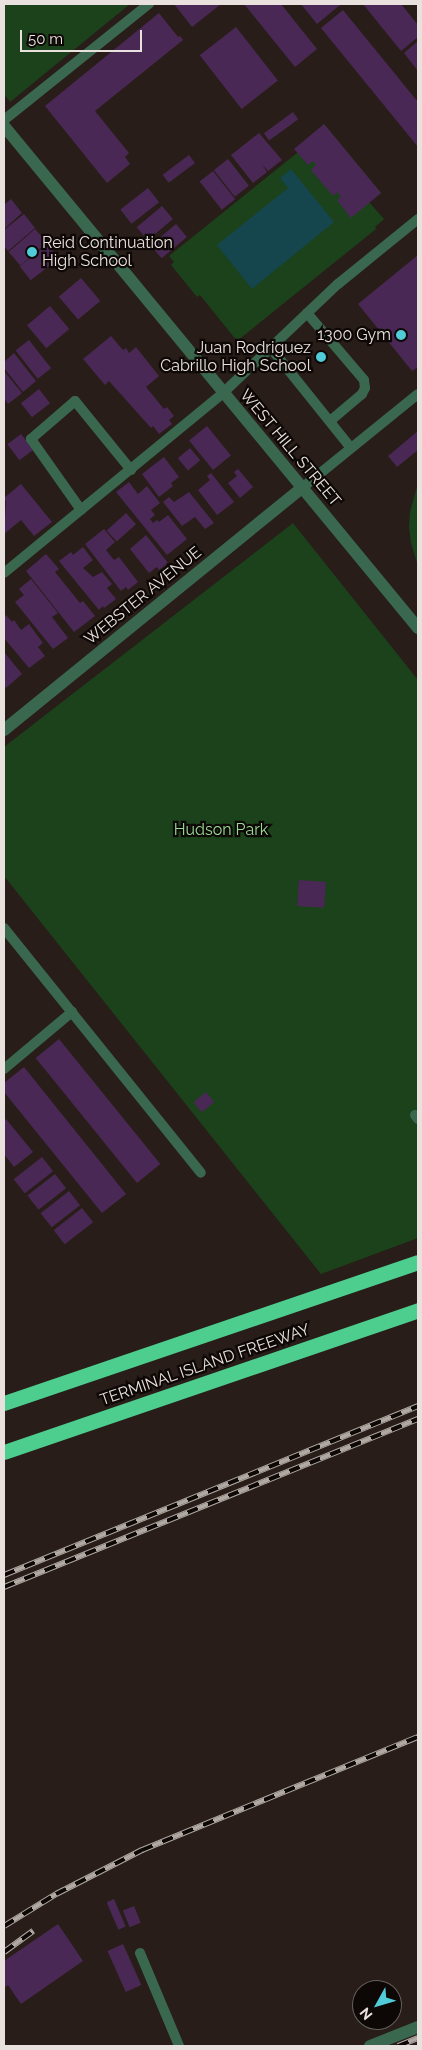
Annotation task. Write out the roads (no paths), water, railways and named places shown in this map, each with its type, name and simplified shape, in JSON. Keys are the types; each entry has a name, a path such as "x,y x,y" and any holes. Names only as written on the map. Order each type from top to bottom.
{"highway":[{"name":"TERMINAL ISLAND FREEWAY","path":"4,1403 418,1262"},
{"name":"TERMINAL ISLAND FREEWAY","path":"4,1452 418,1310"}],"street":[{"name":"WEST HILL STREET","path":"4,126 418,628"},
{"name":"WEBSTER AVENUE","path":"4,730 302,488"},
{"path":"370,2046 418,2027"}],"lane":[{"path":"4,120 149,4"},
{"path":"4,573 224,392 338,284 418,219"},
{"path":"306,313 364,380 365,388 362,394 330,421"},
{"path":"270,347 352,448"},
{"path":"302,488 418,394"},
{"path":"81,510 32,440 75,401 131,470"},
{"path":"4,928 201,1173"},
{"path":"4,1068 72,1012"},
{"path":"140,1953 180,2046"}],"water":[{"path":"291,169 334,222 252,289 217,245 288,188 280,178"}],"railway":[{"path":"4,1575 418,1406"},
{"path":"4,1587 418,1419"},
{"path":"4,1926 56,1894 142,1850 418,1737"},
{"path":"4,1952 33,1931"},
{"path":"398,2046 418,2038"}],"place":[{"name":"Reid Continuation High School","path":"32,252"},
{"name":"1300 Gym","path":"401,335"},
{"name":"Juan Rodriguez Cabrillo High School","path":"321,357"}],"park label":[{"name":"Hudson Park","path":"221,830"}]}
